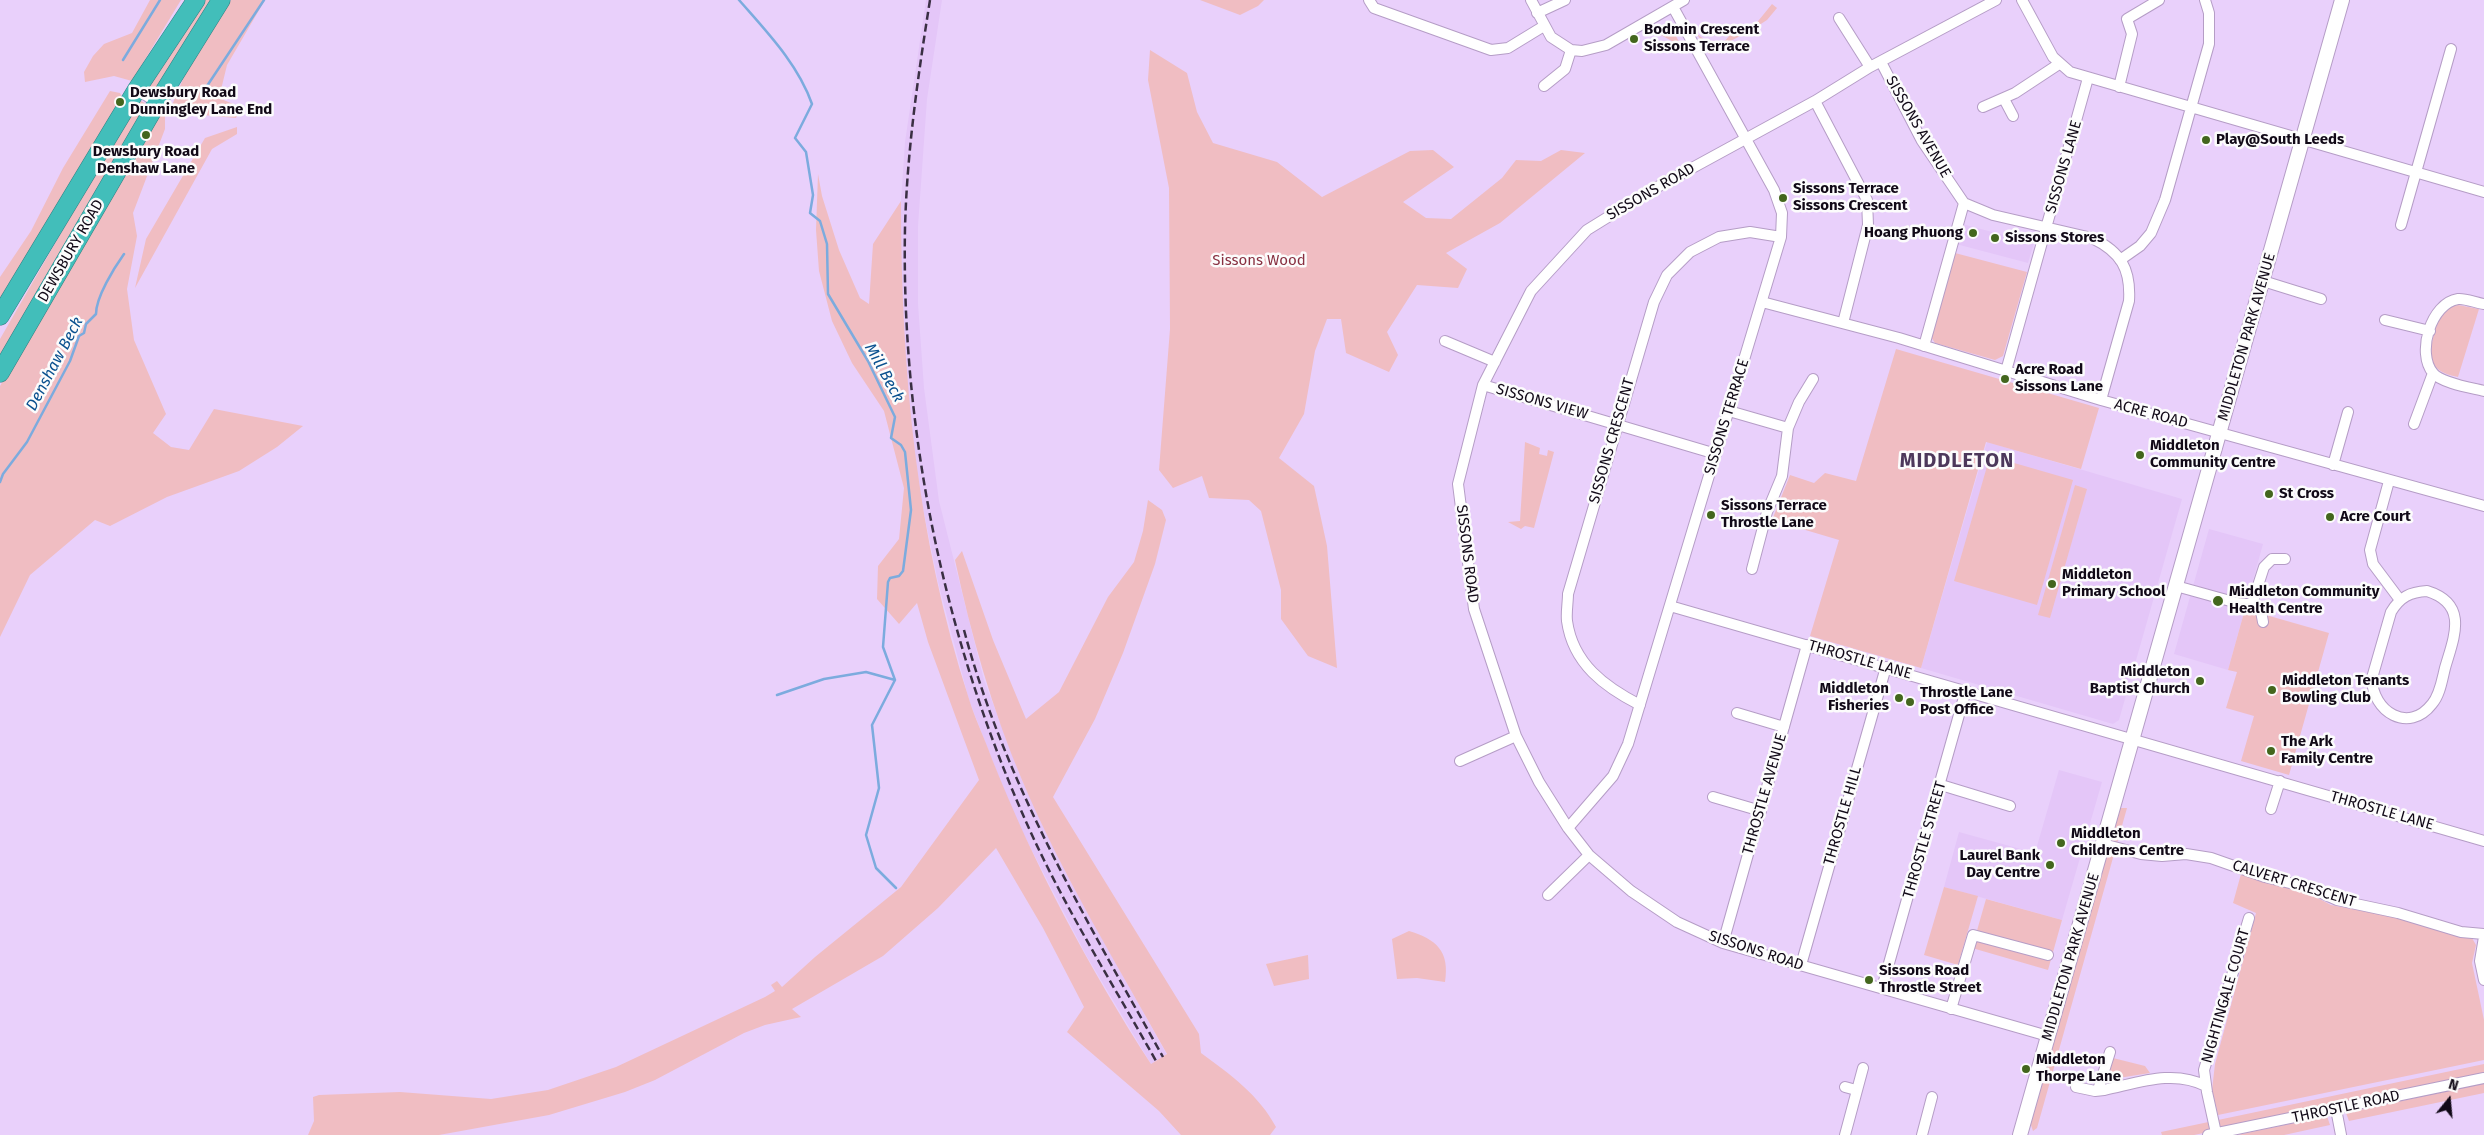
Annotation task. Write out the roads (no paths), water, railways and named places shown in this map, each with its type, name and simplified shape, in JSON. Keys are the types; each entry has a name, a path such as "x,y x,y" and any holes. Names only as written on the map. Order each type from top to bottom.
{"highway":[{"name":"DEWSBURY ROAD","path":"0,316 137,89 196,0"},
{"name":"DEWSBURY ROAD","path":"0,373 157,103 221,0"}],"street":[{"path":"1369,0 1374,8 1491,50 1508,48 1544,26"},
{"path":"1531,0 1551,37 1571,50 1582,51 1606,45 1684,0"},
{"path":"1537,13 1564,0"},
{"name":"SISSONS ROAD","path":"1996,0 1984,3 1870,67 1815,101 1650,191 1587,230 1531,291 1483,385 1458,484 1474,610 1516,736 1539,782 1568,828 1589,855 1631,891 1677,922 1723,943 2048,1036"},
{"path":"2022,0 2042,38 2059,64 2070,72 2484,192"},
{"path":"2119,87 2132,34 2127,20 2160,0"},
{"path":"2120,260 2140,246 2150,233 2165,200 2209,44 2208,13 2205,0"},
{"name":"MIDDLETON PARK AVENUE","path":"2024,1133 2048,1036 2342,0"},
{"name":"SISSONS TERRACE","path":"1568,828 1613,776 1628,744 1781,237 1782,212 1774,190 1674,6"},
{"path":"1839,18 1870,67"},
{"path":"2400,225 2417,173 2451,48"},
{"path":"1544,86 1565,68 1571,50"},
{"name":"SISSONS AVENUE","path":"1881,62 1922,141 1964,203"},
{"path":"1983,107 2004,99 2050,72 2059,64"},
{"name":"SISSONS LANE","path":"2006,371 2088,78"},
{"path":"137,89 157,103"},
{"path":"2004,99 2013,116"},
{"path":"1815,101 1867,200 1868,225 1843,323"},
{"path":"1924,346 1964,203 1993,215 2092,238 2106,245 2120,260 2126,270 2130,286 2128,302 2101,400"},
{"name":"SISSONS CRESCENT","path":"1640,705 1613,692 1590,673 1576,650 1567,621 1568,594 1617,424 1654,302 1667,275 1690,252 1719,237 1750,232 1781,237"},
{"path":"2263,281 2321,298"},
{"path":"2484,304 2459,299 2445,304 2436,315 2426,349 2428,362 2433,373 2441,379 2484,391"},
{"name":"ACRE ROAD","path":"1762,302 1924,346 2101,400 2484,506"},
{"path":"2385,320 2430,331"},
{"path":"1445,341 1495,362"},
{"path":"2414,424 2433,373"},
{"path":"1752,569 1767,512 1782,476 1788,428 1799,402 1813,379"},
{"name":"SISSONS VIEW","path":"1483,385 1716,454"},
{"path":"1729,411 1788,428"},
{"path":"2333,465 2348,412"},
{"path":"2389,481 2370,550 2373,564 2400,600"},
{"path":"2252,604 2264,567 2272,558 2285,559"},
{"path":"2176,586 2241,604 2252,604 2260,611 2262,622"},
{"path":"2427,591 2438,595 2450,606 2456,620 2456,631 2438,695 2432,705 2424,712 2402,717 2382,708 2372,689 2372,678 2391,612 2400,600 2416,592 2427,591"},
{"name":"THROSTLE LANE","path":"1670,606 2484,841"},
{"name":"THROSTLE AVENUE","path":"1723,943 1807,645"},
{"name":"THROSTLE HILL","path":"1801,965 1886,667"},
{"name":"THROSTLE STREET","path":"1882,988 1941,785 1966,690"},
{"path":"1737,713 1784,727"},
{"path":"1460,761 1516,736"},
{"path":"2271,809 2280,781"},
{"path":"1941,785 2010,806"},
{"path":"1713,797 1760,811"},
{"name":"CALVERT CRESCENT","path":"2103,844 2141,854 2162,856 2186,854 2211,858 2265,877 2310,888 2337,900 2398,913 2461,932 2484,936"},
{"path":"1548,896 1589,855"},
{"name":"NIGHTINGALE COURT","path":"2212,1134 2204,1070 2249,918"},
{"path":"1951,1009 1973,934 2048,955"},
{"path":"2484,936 2480,961 2484,980"},
{"path":"2098,1090 2110,1052"},
{"path":"1845,1135 1863,1068"},
{"path":"2076,1087 2098,1090 2174,1076 2193,1079 2206,1086"},
{"name":"THROSTLE ROAD","path":"2212,1134 2484,1078"},
{"path":"1845,1087 1856,1090"},
{"path":"1922,1135 1932,1097"},
{"path":"2336,1109 2341,1135"}],"waterway":[{"path":"123,60 160,0"},
{"path":"203,92 264,0"},
{"name":"Mill Beck","path":"739,0 771,36 790,62 799,75 812,104 795,138 806,152 813,195 810,213 820,221 827,244 828,294 868,361 895,417 891,438 901,445 905,452 911,510 903,571 899,576 890,578 888,582 883,647 895,680 872,725 879,788 866,835 876,868 896,888"},
{"name":"Denshaw Beck","path":"0,482 3,474 27,442 70,361 79,336 84,333 86,324 96,314 102,291 124,254"},
{"path":"777,695 824,679 866,672 895,680"}],"railway":[{"path":"930,0 917,85 905,228 906,306 911,384 921,462 935,539 953,615 975,690 1002,763 1032,835 1076,921 1156,1061"},
{"path":"964,630 981,687 1002,742 1050,850 1105,954 1163,1057"}],"place":[{"name":"Bodmin Crescent Sissons Terrace","path":"1634,39"},
{"name":"Dewsbury Road Dunningley Lane End","path":"120,102"},
{"name":"Dewsbury Road Denshaw Lane","path":"146,135"},
{"name":"Play@South Leeds","path":"2206,140"},
{"name":"Sissons Terrace Sissons Crescent","path":"1783,198"},
{"name":"Hoang Phuong","path":"1973,233"},
{"name":"Sissons Stores","path":"1995,238"},
{"name":"Acre Road Sissons Lane","path":"2005,379"},
{"name":"Middleton Community Centre","path":"2140,455"},
{"name":"St Cross","path":"2269,494"},
{"name":"Sissons Terrace Throstle Lane","path":"1711,515"},
{"name":"Acre Court","path":"2330,517"},
{"name":"Middleton Primary School","path":"2052,584"},
{"name":"Middleton Community Health Centre","path":"2218,601"},
{"name":"Middleton Baptist Church","path":"2200,681"},
{"name":"Middleton Tenants Bowling Club","path":"2272,690"},
{"name":"Middleton Fisheries","path":"1899,698"},
{"name":"Throstle Lane Post Office","path":"1910,702"},
{"name":"The Ark Family Centre","path":"2271,751"},
{"name":"Middleton Childrens Centre","path":"2061,843"},
{"name":"Laurel Bank Day Centre","path":"2050,865"},
{"name":"Sissons Road Throstle Street","path":"1869,980"},
{"name":"Middleton Thorpe Lane","path":"2026,1069"}],"district":[{"name":"MIDDLETON","path":"1957,461"}],"park label":[{"name":"Sissons Wood","path":"1259,261"}]}
